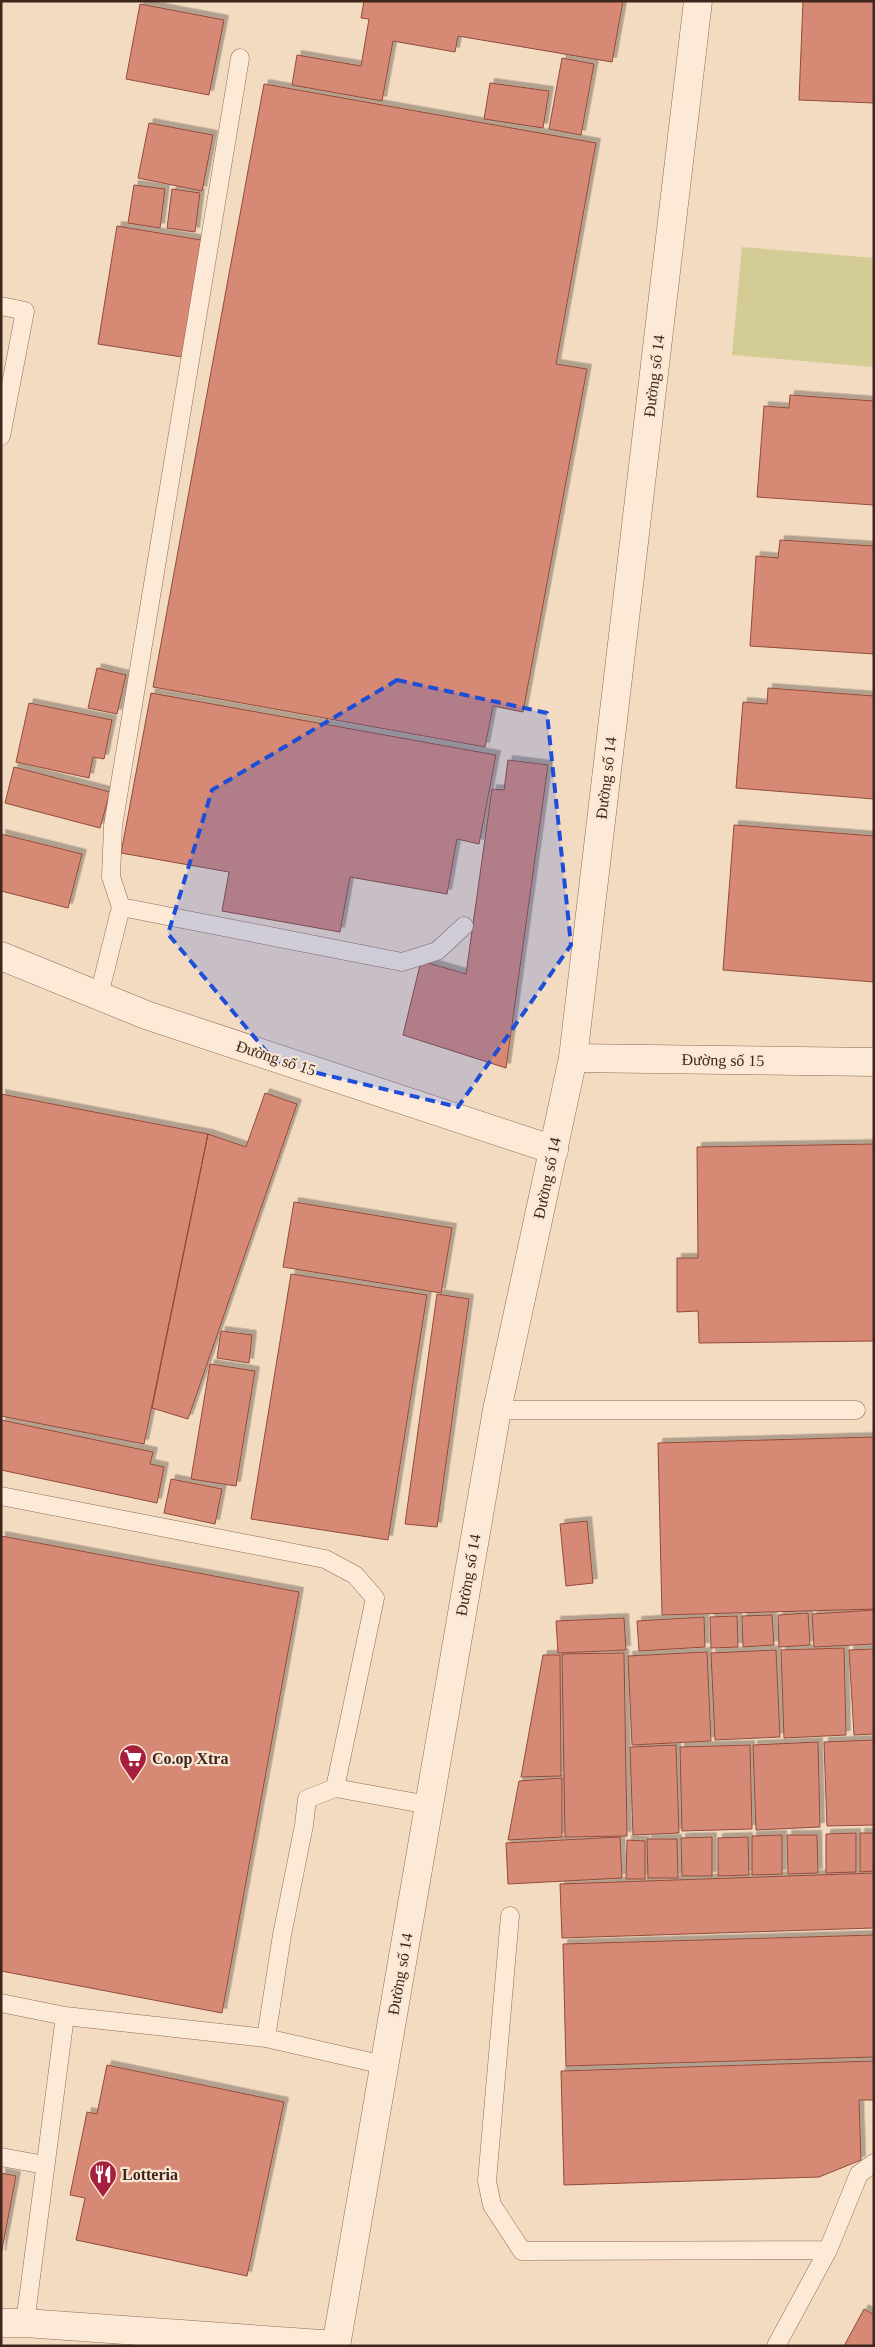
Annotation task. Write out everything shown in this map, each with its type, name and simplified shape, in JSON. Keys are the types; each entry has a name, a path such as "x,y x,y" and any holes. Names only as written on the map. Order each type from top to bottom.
{"street":[{"name":"Đường số 14","path":"336,2346 497,1410 554,1150 572,1058 698,1"},
{"name":"Đường số 15","path":"1,956 146,1014 554,1150"},
{"name":"Đường số 15","path":"572,1058 874,1062"},
{"path":"17,2330 336,2346"}],"lane":[{"path":"99,995 121,907 111,876 113,826 240,58"},
{"path":"1,306 25,311 1,436"},
{"path":"121,907 402,962 437,951 464,926"},
{"path":"497,1410 856,1410"},
{"path":"1,1496 324,1559 355,1574 375,1598 335,1788"},
{"path":"266,2038 282,1935 304,1825 307,1799 335,1788 429,1805"},
{"path":"510,1916 487,2182 492,2205 522,2251 828,2250"},
{"path":"1,2003 65,2016 266,2038 384,2065"},
{"path":"17,2330 45,2165 65,2016"},
{"path":"1,2157 45,2165"},
{"path":"776,2346 828,2250 860,2174 874,2163"}],"highlighted area":[{"path":"397,680 547,713 571,945 458,1107 276,1063 168,934 212,790"}],"shaded area":[{"path":"742,247 874,258 874,367 732,355"}],"building":[{"path":"364,1 623,1 612,62 458,36 455,52 393,41 382,101 292,85 297,55 361,66 369,19 361,18"},
{"path":"803,1 874,1 874,103 799,100"},
{"path":"140,4 224,20 209,95 126,79"},
{"path":"562,58 594,64 581,135 549,129"},
{"path":"490,83 549,91 543,128 484,119"},
{"path":"264,84 596,143 556,364 587,369 523,712 493,706 485,747 153,687"},
{"path":"149,123 213,135 202,191 138,178"},
{"path":"134,185 165,189 160,228 128,223"},
{"path":"172,189 200,193 195,232 167,228"},
{"path":"117,226 201,240 182,357 98,344"},
{"path":"790,395 874,401 874,505 757,497 764,406 789,408"},
{"path":"780,540 874,546 874,654 750,646 756,556 778,558"},
{"path":"97,668 126,675 117,714 88,708"},
{"path":"768,688 874,696 874,799 736,788 743,702 767,704"},
{"path":"151,693 496,755 479,844 457,839 447,894 350,877 340,932 222,911 229,872 121,853"},
{"path":"29,703 112,720 104,759 93,757 89,778 16,762"},
{"path":"508,760 548,765 506,1068 403,1035 421,961 466,974 492,789 504,790"},
{"path":"14,767 110,792 100,828 5,803"},
{"path":"734,825 874,836 874,982 723,970"},
{"path":"1,834 82,854 68,908 1,891"},
{"path":"265,1093 297,1104 188,1419 152,1408 208,1134 246,1147"},
{"path":"1,1094 208,1134 144,1444 1,1416"},
{"path":"874,1144 874,1341 699,1343 698,1311 677,1312 677,1258 698,1258 697,1147"},
{"path":"294,1202 452,1228 441,1293 283,1267"},
{"path":"291,1274 427,1295 388,1540 251,1519"},
{"path":"437,1294 469,1299 437,1527 405,1524"},
{"path":"221,1331 252,1335 249,1363 217,1358"},
{"path":"210,1364 255,1371 236,1486 191,1479"},
{"path":"1,1420 153,1452 150,1464 164,1467 157,1503 1,1470"},
{"path":"874,1437 874,1609 662,1615 658,1443"},
{"path":"171,1479 222,1489 215,1524 164,1513"},
{"path":"587,1521 593,1583 566,1586 560,1524"},
{"name":"Co.op Xtra","path":"1,1536 299,1592 222,2013 1,1971"},
{"path":"874,1610 874,1644 814,1647 812,1614"},
{"path":"808,1613 810,1645 779,1647 778,1615"},
{"path":"772,1615 774,1645 743,1647 742,1616"},
{"path":"737,1616 738,1647 711,1648 710,1617"},
{"path":"704,1617 705,1647 639,1651 637,1621"},
{"path":"624,1618 626,1650 558,1653 556,1621"},
{"path":"844,1648 846,1735 784,1738 781,1650"},
{"path":"874,1649 874,1734 854,1735 849,1650"},
{"path":"776,1650 780,1737 715,1740 711,1653"},
{"path":"707,1652 711,1741 632,1745 628,1656"},
{"path":"624,1653 627,1836 565,1837 562,1654"},
{"path":"543,1655 560,1655 561,1776 521,1777"},
{"path":"874,1740 874,1825 827,1826 824,1742"},
{"path":"818,1742 820,1827 756,1830 753,1745"},
{"path":"676,1745 679,1833 633,1835 630,1747"},
{"path":"750,1745 752,1829 682,1831 680,1747"},
{"path":"562,1778 562,1837 508,1840 519,1781"},
{"path":"856,1833 856,1872 826,1873 826,1834"},
{"path":"860,1833 874,1833 874,1871 860,1872"},
{"path":"782,1835 782,1874 752,1875 752,1836"},
{"path":"787,1835 817,1835 818,1873 788,1874"},
{"path":"620,1837 622,1878 508,1884 506,1843"},
{"path":"712,1837 712,1876 682,1876 681,1838"},
{"path":"748,1837 749,1875 718,1876 718,1838"},
{"path":"647,1839 677,1839 678,1878 648,1878"},
{"path":"627,1840 645,1841 645,1879 626,1879"},
{"path":"874,1873 874,1928 562,1938 560,1884"},
{"path":"874,1935 874,2057 566,2066 563,1944"},
{"path":"874,2061 874,2100 859,2100 861,2160 819,2177 564,2185 561,2071"},
{"path":"107,2065 284,2102 247,2276 76,2240 85,2198 70,2195 87,2112 97,2114"},
{"path":"1,2173 16,2176 1,2255"},
{"path":"864,2309 874,2315 874,2346 844,2346"}],"place":[{"name":"Co.op Xtra","path":"133,1782"},
{"name":"Lotteria","path":"103,2198"}]}
